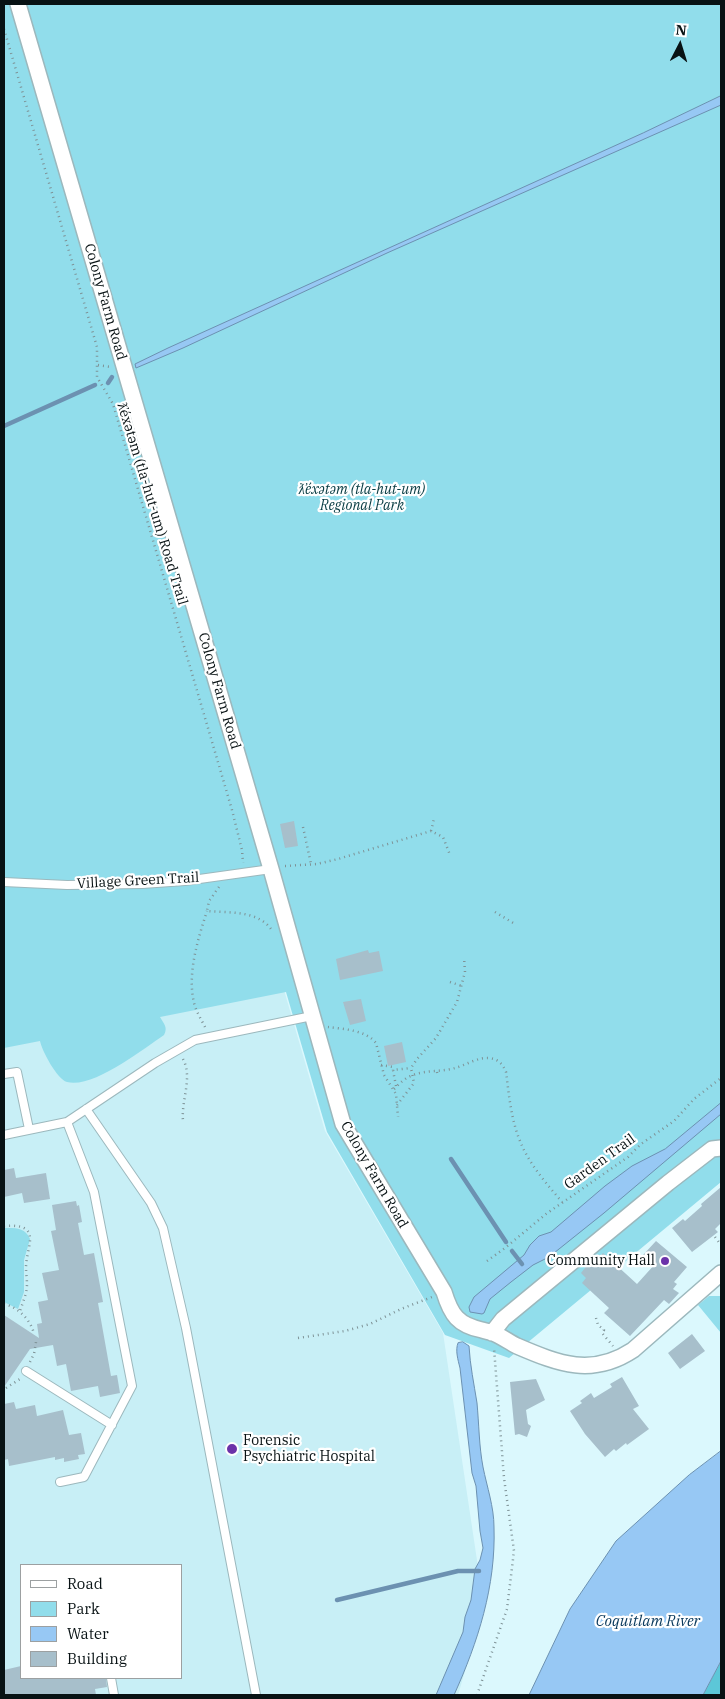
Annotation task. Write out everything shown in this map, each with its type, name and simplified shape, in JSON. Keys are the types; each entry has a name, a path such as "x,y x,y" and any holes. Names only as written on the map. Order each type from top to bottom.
{"street":[{"name":"Colony Farm Road","path":"18,4 271,869 343,1124 444,1292 456,1319 461,1323 492,1332 516,1345 571,1365 597,1366 620,1358 638,1346 721,1273"},
{"path":"492,1332 503,1319 668,1183 712,1150 721,1148"}],"lane":[{"name":"Village Green Trail","path":"4,882 142,884 225,876 271,869"},
{"path":"4,1135 67,1122 177,1049 195,1040 312,1016"},
{"path":"4,1074 17,1072 30,1129"},
{"path":"86,1109 151,1203 163,1228 186,1328 256,1695"},
{"path":"60,1482 84,1477 132,1386 94,1192 67,1122"},
{"path":"26,1371 112,1425"},
{"path":"112,1679 114,1695"}],"path":[{"name":"ƛ̓éxətəm (tla-hut-um) Road Trail","path":"4,29 97,347 97,377 113,404 232,810 242,850 243,873"},
{"path":"431,831 434,819"},
{"path":"303,827 311,864"},
{"path":"271,869 338,859 431,831 443,837 450,855"},
{"path":"209,1036 194,1005 192,989 198,937 209,901 225,880 225,876"},
{"path":"207,911 234,913 260,919 266,922 275,934"},
{"path":"495,912 515,924"},
{"path":"397,1105 415,1080 411,1068 417,1058 436,1038 457,1002 465,972 464,957"},
{"path":"450,982 462,986"},
{"path":"323,1027 339,1028 370,1037 376,1043 386,1080 395,1088"},
{"path":"177,1049 186,1065 187,1074 183,1121"},
{"path":"395,1088 413,1075 437,1072 486,1058 494,1059 502,1064 506,1072 510,1105 520,1142 538,1174 562,1202"},
{"path":"459,1061 460,1066"},
{"path":"381,1065 392,1067 393,1070 398,1117"},
{"path":"393,1070 411,1068"},
{"path":"437,1072 438,1077"},
{"name":"Garden Trail","path":"487,1261 506,1248 562,1202 628,1157 647,1140 674,1121 694,1098 721,1078"},
{"path":"4,1226 22,1227 28,1232 31,1239 26,1268 27,1285 20,1311"},
{"path":"715,1237 721,1244"},
{"path":"298,1338 345,1331 370,1324 444,1292"},
{"path":"4,1304 20,1311 33,1328 34,1334"},
{"path":"596,1318 598,1325 604,1330 602,1333 615,1348 620,1358"},
{"path":"477,1695 507,1609 514,1551 504,1478 494,1353"}],"shaded area":[{"name":"Forensic Psychiatric Hospital","path":"284,990 325,1131 443,1333 484,1607 458,1695 4,1695 4,1046"},
{"path":"721,1661 721,1695 703,1695"}],"green space":[{"name":"ƛ̓éxətəm (tla-hut-um) Regional Park","path":"4,4 721,4 721,1182 509,1358 445,1335 327,1132 286,992 160,1017 166,1028 164,1035 104,1074 78,1083 67,1082 59,1076 47,1058 40,1041 4,1048"},
{"path":"4,1228 22,1230 30,1239 24,1260 24,1292 18,1309 4,1302"},
{"path":"709,1296 721,1296 721,1333 698,1305"}],"water":[{"path":"721,96 721,105 387,253 136,368 135,364 168,348"},
{"path":"721,1103 721,1114 604,1213 549,1257 533,1265 490,1299 484,1313 470,1312 469,1307 474,1297 524,1255 539,1236 551,1232 605,1186 632,1166 665,1149"},
{"path":"463,1342 469,1346 482,1459 493,1512 494,1549 489,1592 471,1655 454,1695 436,1695 463,1632 465,1617 471,1600 475,1569 483,1548 457,1352 458,1343"},
{"name":"Coquitlam River","path":"721,1451 721,1661 703,1695 529,1695 570,1609 616,1541 689,1475"}],"building":[{"path":"294,821 298,846 285,848 280,824"},
{"path":"368,950 369,953 379,951 383,971 340,980 336,959"},
{"path":"361,999 366,1021 350,1025 343,1002"},
{"path":"402,1042 406,1062 388,1066 384,1046"},
{"path":"14,1168 16,1178 46,1173 50,1199 24,1203 22,1193 4,1197 4,1170"},
{"path":"721,1187 721,1223 715,1229 718,1232 692,1252 672,1228 683,1219 685,1221"},
{"path":"76,1201 77,1206 79,1205 82,1222 78,1223 84,1255 94,1253 103,1302 98,1303 111,1376 117,1375 120,1393 100,1397 98,1386 71,1391 66,1364 57,1366 53,1345 30,1349 4,1387 4,1315 39,1338 37,1324 42,1323 38,1302 48,1300 42,1273 59,1270 51,1231 56,1230 52,1205"},
{"path":"656,1241 687,1267 674,1282 677,1284 673,1289 679,1293 669,1304 664,1300 630,1336 604,1313 609,1308 582,1283 586,1278 581,1273 589,1263 592,1266 603,1253 637,1284 655,1264 643,1255"},
{"path":"692,1334 705,1351 680,1369 668,1353"},
{"path":"622,1377 639,1406 633,1409 649,1429 627,1445 626,1443 616,1451 614,1449 605,1457 585,1434 570,1411 582,1403 580,1401 591,1393 594,1398 612,1387 610,1384"},
{"path":"536,1379 545,1400 526,1410 528,1424 531,1426 527,1437 519,1434 515,1435 510,1382"},
{"path":"14,1402 16,1409 35,1405 37,1416 63,1410 69,1435 81,1433 85,1454 78,1455 79,1459 64,1462 64,1458 55,1460 55,1457 9,1466 8,1459 4,1460 4,1404"},
{"path":"20,1666 20,1679 106,1679 107,1687 95,1689 96,1695 4,1695 4,1670"}],"waterway":[{"path":"108,383 112,377"},
{"path":"4,426 95,385"},
{"path":"451,1159 506,1242"},
{"path":"512,1251 522,1264"},
{"path":"337,1600 458,1571 479,1571"}],"place":[{"name":"Community Hall","path":"665,1261"},
{"name":"Forensic Psychiatric Hospital","path":"232,1449"}]}
